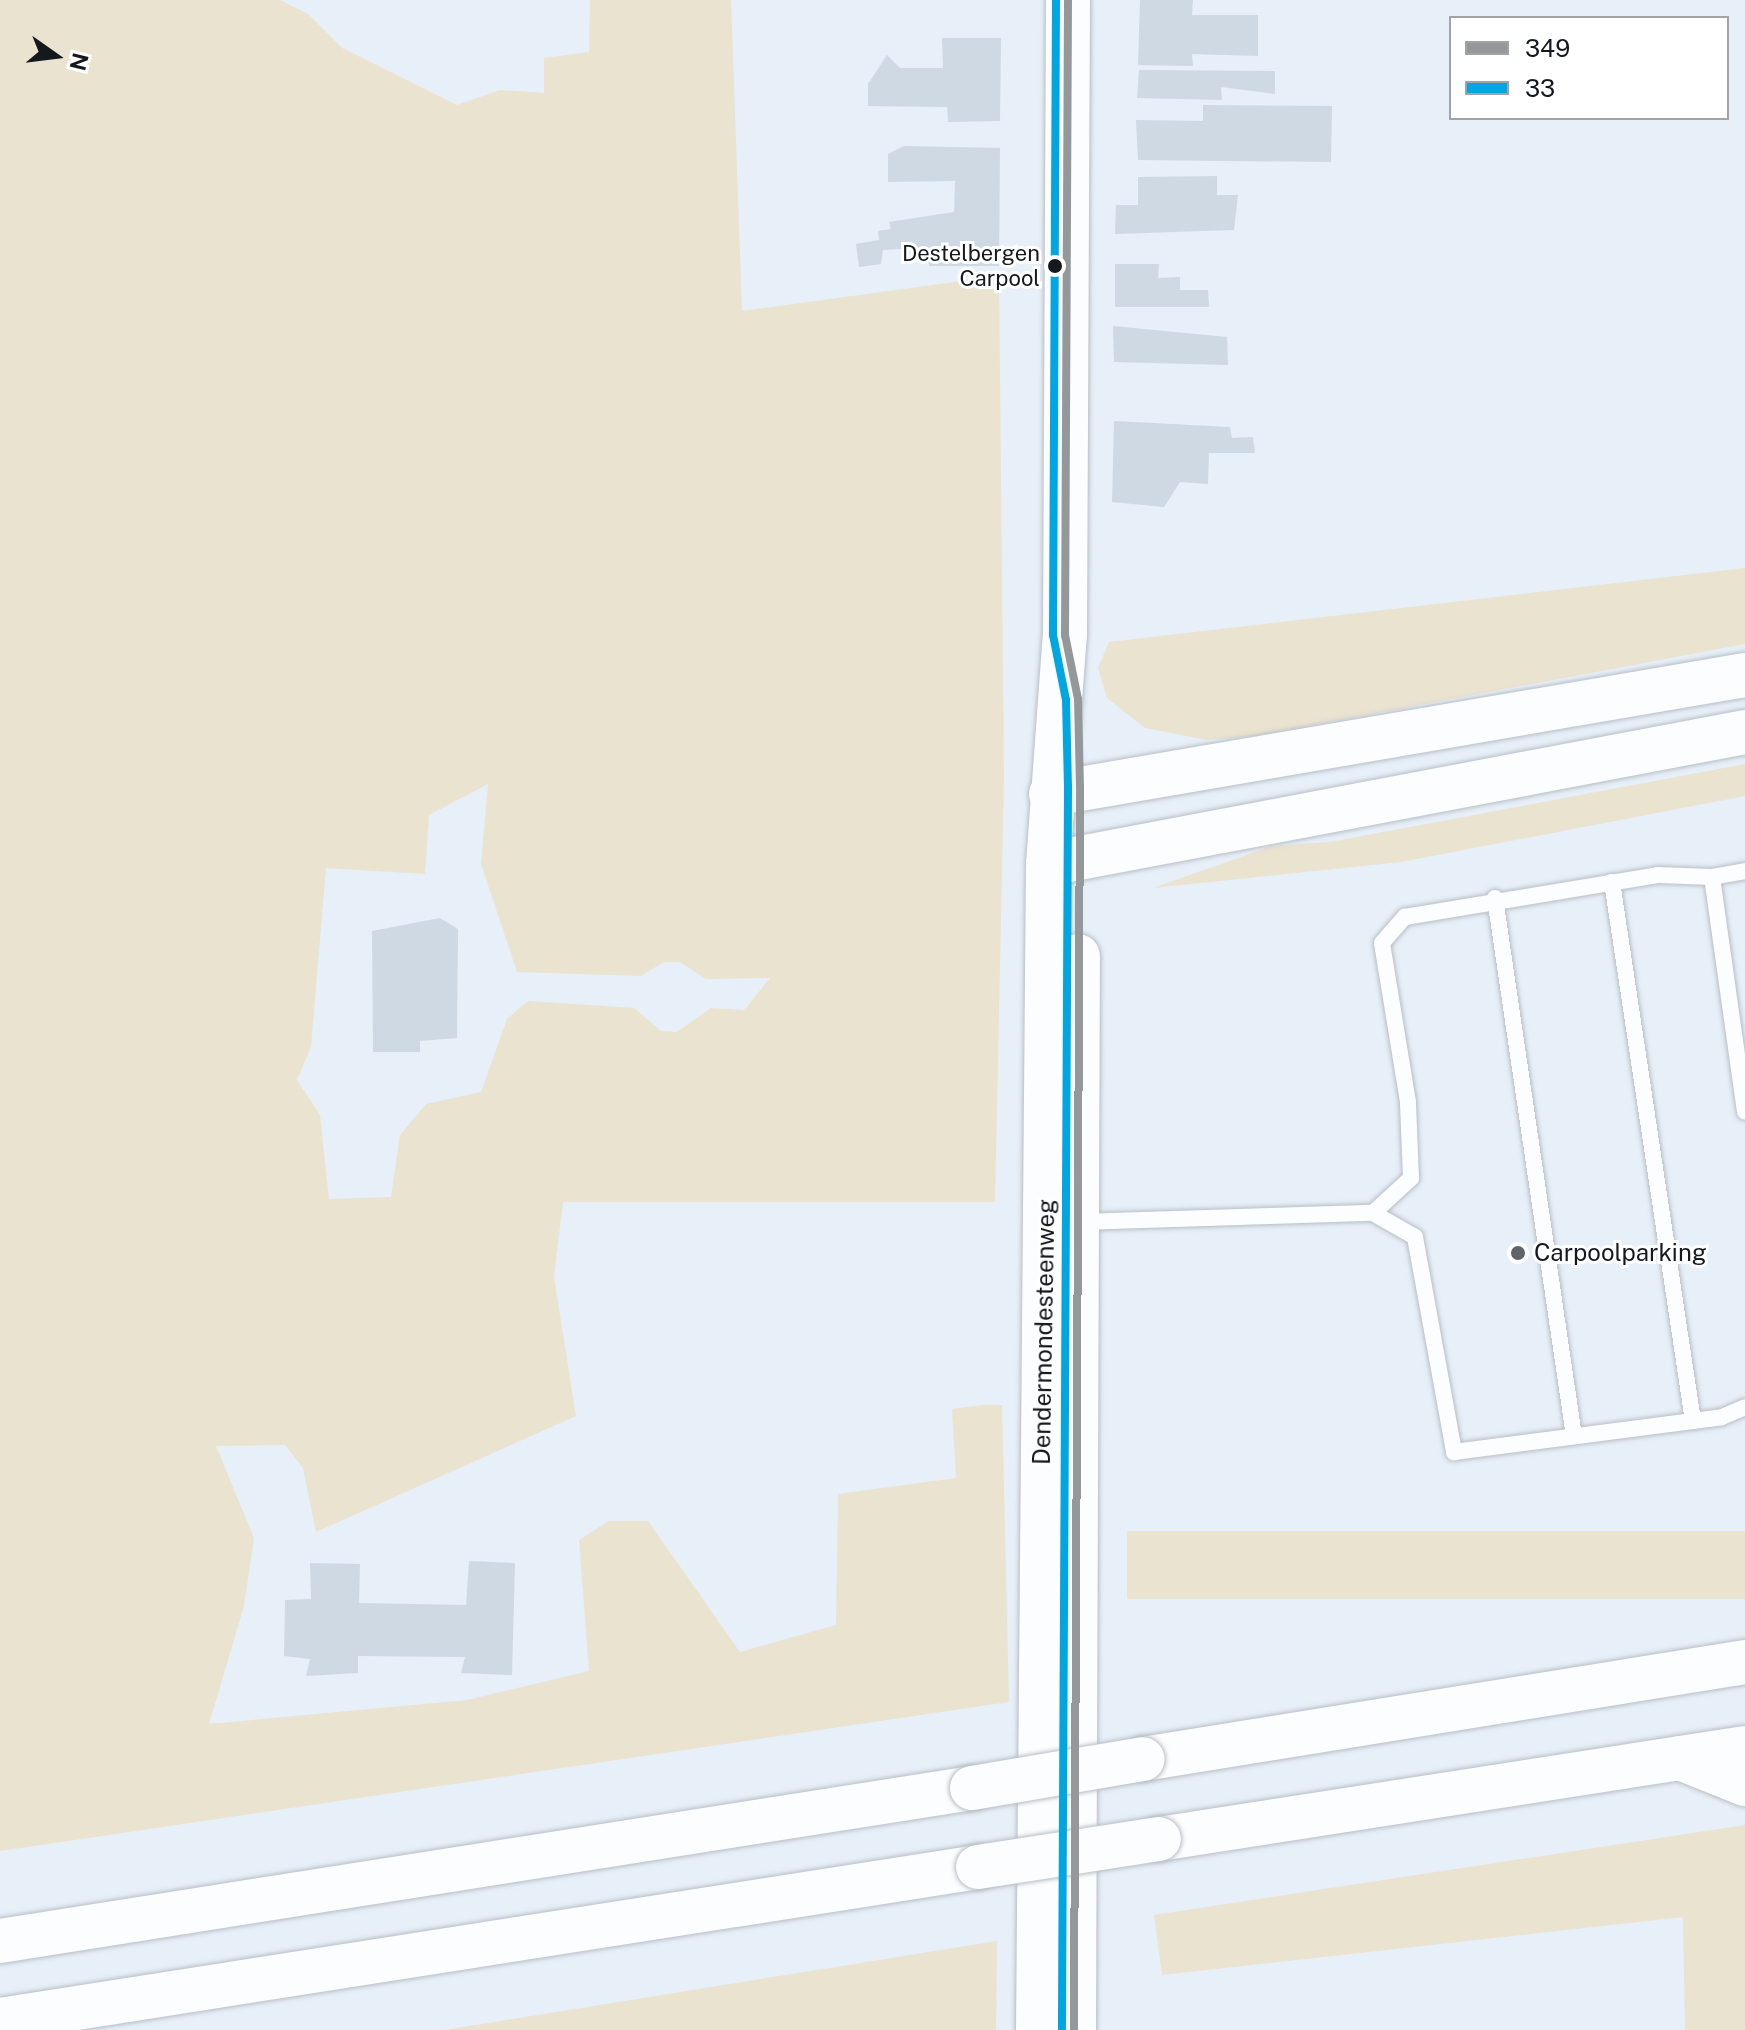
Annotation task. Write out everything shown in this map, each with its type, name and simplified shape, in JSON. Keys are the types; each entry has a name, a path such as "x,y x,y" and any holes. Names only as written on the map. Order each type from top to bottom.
{"main road":[{"name":"Dendermondesteenweg","path":"1038,2030 1063,863 1066,790 1078,699 1065,635 1068,0"},
{"path":"1066,790 1288,759 1745,675"},
{"path":"1063,863 1745,732"},
{"name":"Dendermondesteenweg","path":"1063,863 1077,1222 1074,2030"},
{"path":"0,1941 1745,1662"},
{"path":"0,2020 1745,1748"},
{"path":"1680,1758 1745,1784"}],"lane":[{"path":"1373,1213 1411,1178 1408,1102 1382,943 1405,917 1495,898 1612,882 1712,877 1745,871"},
{"path":"1712,877 1745,1112"},
{"path":"1612,882 1693,1421"},
{"path":"1495,898 1574,1436"},
{"path":"1077,1222 1373,1213 1415,1237 1454,1452 1693,1421 1745,1407"}],"shaded area":[{"path":"0,0 280,0 308,14 342,48 457,105 500,90 544,93 544,58 589,52 590,0 731,0 742,311 999,276 1004,778 995,1202 563,1202 554,1277 576,1416 316,1532 303,1468 285,1445 216,1446 254,1538 244,1606 209,1724 467,1700 589,1671 579,1540 609,1521 648,1521 740,1652 836,1625 838,1494 956,1478 952,1409 984,1405 1002,1405 1009,1702 0,1851","holes":["488,784 481,864 517,972 641,976 664,962 680,962 706,979 770,978 744,1010 711,1008 677,1032 661,1031 634,1008 528,1001 507,1019 481,1092 426,1104 400,1135 391,1197 329,1199 320,1115 297,1080 311,1047 326,868 425,874 429,815"]},
{"path":"1745,568 1745,644 1255,736 1207,740 1145,728 1107,698 1098,668 1109,642"},
{"path":"1745,764 1745,796 1401,862 1153,888 1272,846 1330,842"},
{"path":"1127,1531 1745,1531 1745,1599 1127,1599"},
{"path":"1745,1825 1745,2030 1685,2030 1683,1917 1162,1975 1154,1915"},
{"path":"997,1941 996,2030 444,2030"}],"building":[{"path":"1140,0 1193,0 1192,15 1258,15 1258,56 1192,54 1193,66 1138,65"},
{"path":"942,38 1001,38 1000,121 948,122 947,107 868,106 868,84 887,55 900,68 943,68"},
{"path":"1139,70 1275,71 1275,94 1221,87 1222,100 1137,98"},
{"path":"1203,105 1332,106 1331,162 1138,160 1136,120 1203,121"},
{"path":"904,146 1000,148 999,266 929,266 927,248 919,248 883,250 881,264 859,267 856,244 879,240 878,231 891,229 889,222 954,212 955,181 888,182 888,154"},
{"path":"1217,176 1217,195 1238,195 1234,230 1115,234 1116,205 1138,205 1138,177"},
{"path":"1115,264 1159,264 1158,278 1180,277 1180,290 1208,290 1209,307 1115,307"},
{"path":"1113,326 1227,337 1228,365 1114,362"},
{"path":"1114,421 1230,427 1232,438 1253,437 1255,453 1209,453 1208,484 1180,482 1164,507 1112,502"},
{"path":"440,918 458,929 457,1038 420,1041 420,1052 373,1052 372,931"},
{"path":"469,1561 515,1563 512,1675 461,1673 465,1657 358,1656 358,1673 306,1676 310,1659 284,1656 285,1600 311,1599 310,1563 360,1564 359,1603 466,1605"}],"transit line":[{"name":"33","path":"1056,0 1053,635 1066,700 1068,787 1062,2030"},
{"name":"349","path":"1068,0 1065,635 1078,699 1080,787 1074,2030"}],"place":[{"name":"Destelbergen Carpool","path":"1055,266"},
{"name":"Carpoolparking","path":"1518,1253"}]}
